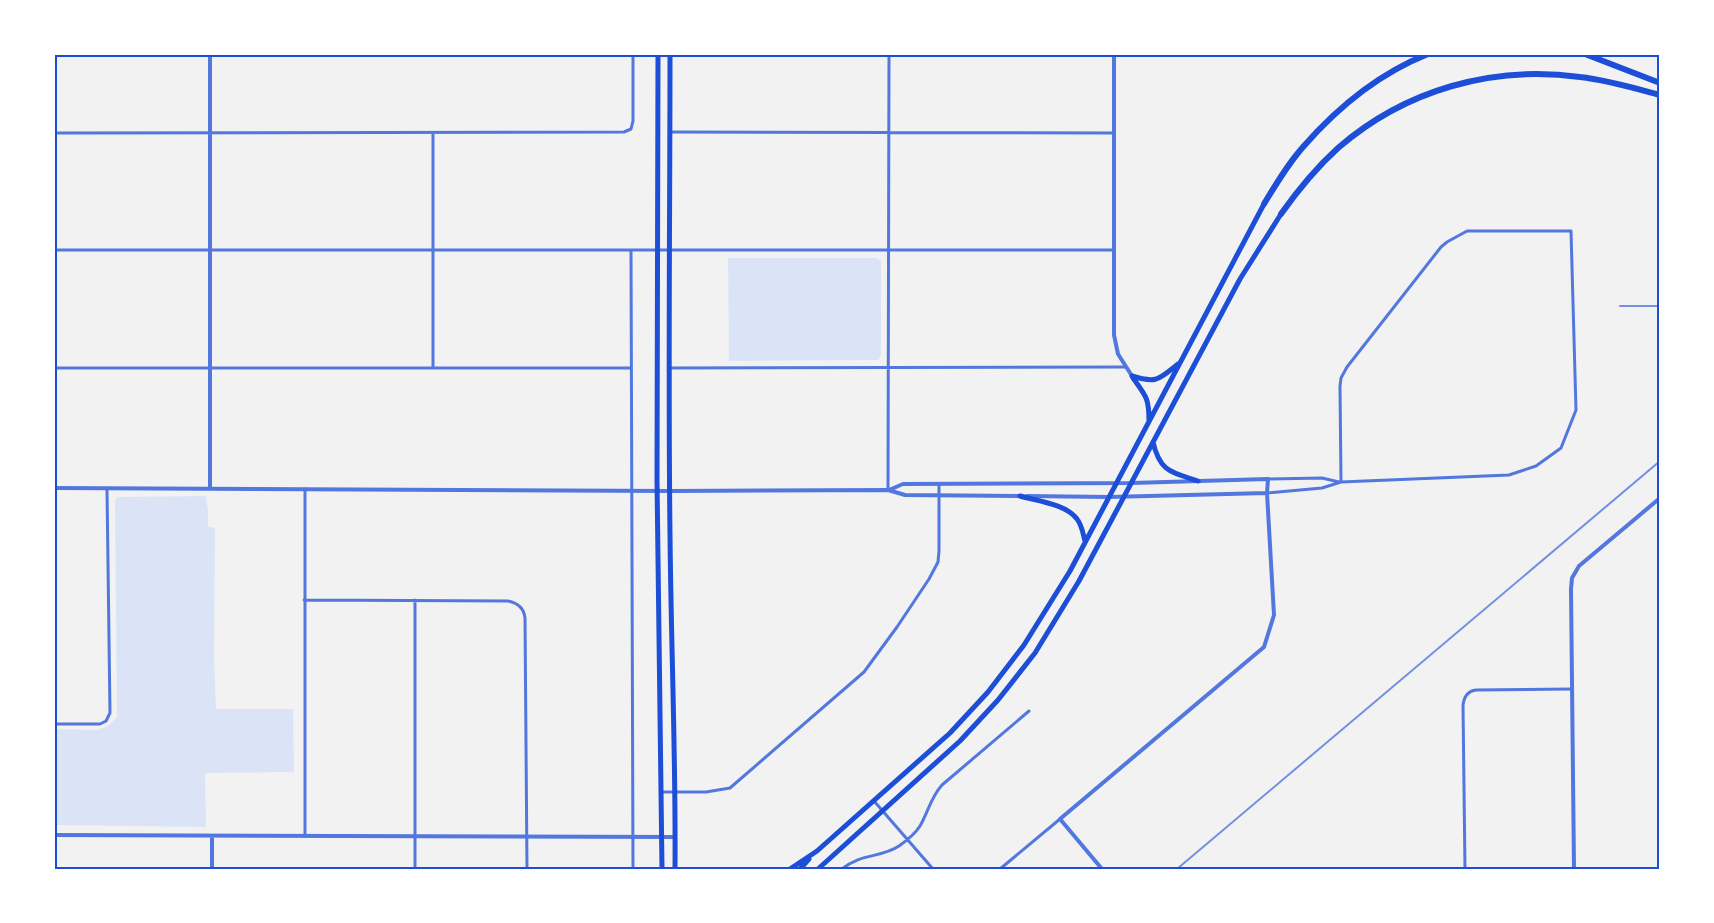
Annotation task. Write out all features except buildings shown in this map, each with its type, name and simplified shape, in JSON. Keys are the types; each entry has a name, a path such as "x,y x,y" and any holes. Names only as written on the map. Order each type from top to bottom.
{"highway":[{"path":"1263,204 1286,168 1304,146 1347,104 1377,81 1428,54"},
{"path":"1586,55 1660,82"},
{"path":"1281,214 1307,178 1338,148 1373,122 1440,88 1490,77 1542,74 1580,76 1660,95"}],"main road":[{"path":"658,54 657,491 662,869"},
{"path":"670,54 669,491 675,869"},
{"path":"800,869 817,851 950,733 988,692 1039,624 1149,422 1263,204"},
{"path":"818,869 960,741 1023,670 1059,616 1240,279 1281,214"},
{"path":"1132,376 1147,381 1155,380 1180,363"},
{"path":"1132,376 1149,403 1149,422"},
{"path":"1153,442 1162,465 1176,474 1198,481"},
{"path":"1020,496 1065,509 1077,519 1085,541"},
{"path":"790,869 817,851"}],"street":[{"path":"210,54 210,489"},
{"path":"54,133 624,132 631,129 633,121 633,54"},
{"path":"888,490 889,54"},
{"path":"1114,54 1114,340 1118,354 1132,376"},
{"path":"670,132 1114,133"},
{"path":"433,133 434,368"},
{"path":"888,490 903,484 939,483 1132,483 1322,478 1341,482 1509,475 1536,466 1561,448 1576,410 1571,231 1467,231 1441,247 1347,367 1341,378 1341,482"},
{"path":"54,250 1114,250"},
{"path":"631,250 633,869"},
{"path":"669,368 1125,367"},
{"path":"54,368 631,368"},
{"path":"1000,869 1264,647 1274,615 1268,479"},
{"path":"54,488 888,490 904,495 939,496 1124,496 1267,493 1322,488 1341,482"},
{"path":"662,792 706,792 730,788 864,672 934,571 939,556 939,483"},
{"path":"54,724 100,724 106,721 110,713 108,489"},
{"path":"305,489 305,836"},
{"path":"1574,869 1570,589 1574,573 1579,566 1660,498"},
{"path":"304,600 508,601 519,606 524,612 527,869"},
{"path":"415,600 415,869"},
{"path":"1465,869 1463,705 1467,694 1476,690 1572,689"},
{"path":"842,869 861,857 894,849 907,839 920,826 934,795 942,784 1029,711"},
{"path":"874,801 933,869"},
{"path":"1060,819 1102,869"},
{"path":"54,835 675,837"},
{"path":"212,836 212,869"}],"shaded area":[{"path":"728,258 877,258 881,261 881,355 878,360 729,361"},
{"path":"206,496 208,527 215,528 216,709 293,709 294,772 205,773 206,827 56,825 54,729 98,730 108,726 117,717 115,500 118,497"}],"railway":[{"path":"1620,306 1660,306"},
{"path":"1177,869 1660,461"}]}
